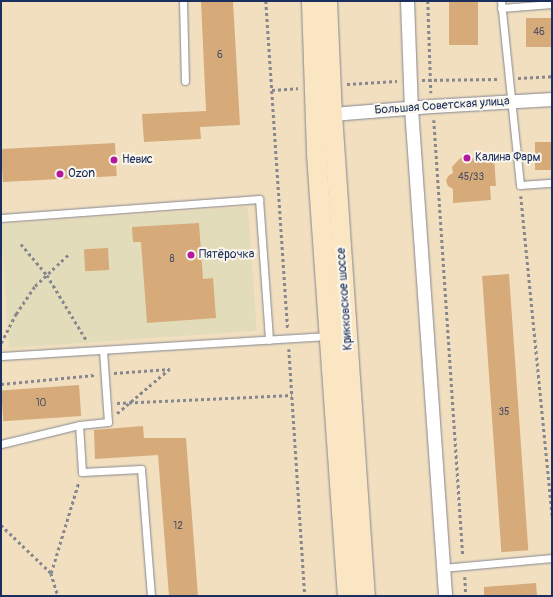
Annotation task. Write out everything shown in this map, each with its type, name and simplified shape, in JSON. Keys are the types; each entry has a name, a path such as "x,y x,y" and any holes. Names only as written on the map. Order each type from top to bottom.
{"main road":[{"path":"311,1 316,154 339,336 347,596"},
{"name":"Крикковское шоссе","path":"327,1 339,336 365,596"}],"street":[{"path":"407,1 411,108 445,596"},
{"name":"Большая Советская улица","path":"332,114 552,99"}],"lane":[{"path":"183,1 185,81"},
{"path":"552,4 501,4 520,185 552,183"},
{"path":"1,218 259,199 269,340"},
{"path":"1,356 339,336"},
{"path":"1,444 79,425 108,422 103,350"},
{"path":"79,425 82,472 141,469 150,596"},
{"path":"443,568 552,558"}],"path":[{"path":"266,1 305,596"},
{"path":"428,1 430,80 466,596"},
{"path":"331,85 410,80 552,76"},
{"path":"520,185 552,515"},
{"path":"21,244 47,275 88,342 80,343"},
{"path":"1,343 35,286 70,252"},
{"path":"107,404 292,395"},
{"path":"51,573 82,472"},
{"path":"1,525 51,573 58,596"}],"shaded area":[{"path":"248,207 257,331 9,348 1,224"}],"building":[{"path":"201,1 233,1 240,125 200,127 201,139 144,142 142,114 206,111"},
{"path":"449,1 478,1 478,45 449,45"},
{"path":"526,18 552,18 552,47 526,47"},
{"path":"535,142 552,142 552,170 535,170"},
{"path":"115,143 117,176 3,182 1,149"},
{"path":"466,152 472,158 494,156 496,186 490,186 491,200 453,203 453,189 448,186 446,181 448,176 453,173 452,167"},
{"path":"199,223 203,279 213,278 216,318 147,323 141,242 133,242 132,227"},
{"path":"108,248 109,270 85,271 84,249"},
{"path":"509,274 528,550 501,552 482,276"},
{"path":"79,385 81,416 3,421 1,390"},
{"path":"143,426 144,438 186,438 198,596 169,596 158,455 95,459 94,430"},
{"path":"536,583 537,596 484,596 484,587"}],"place":[{"name":"Калина Фарм","path":"467,158"},
{"name":"Невис","path":"114,160"},
{"name":"Ozon","path":"60,174"},
{"name":"Пятёрочка","path":"191,255"}]}
